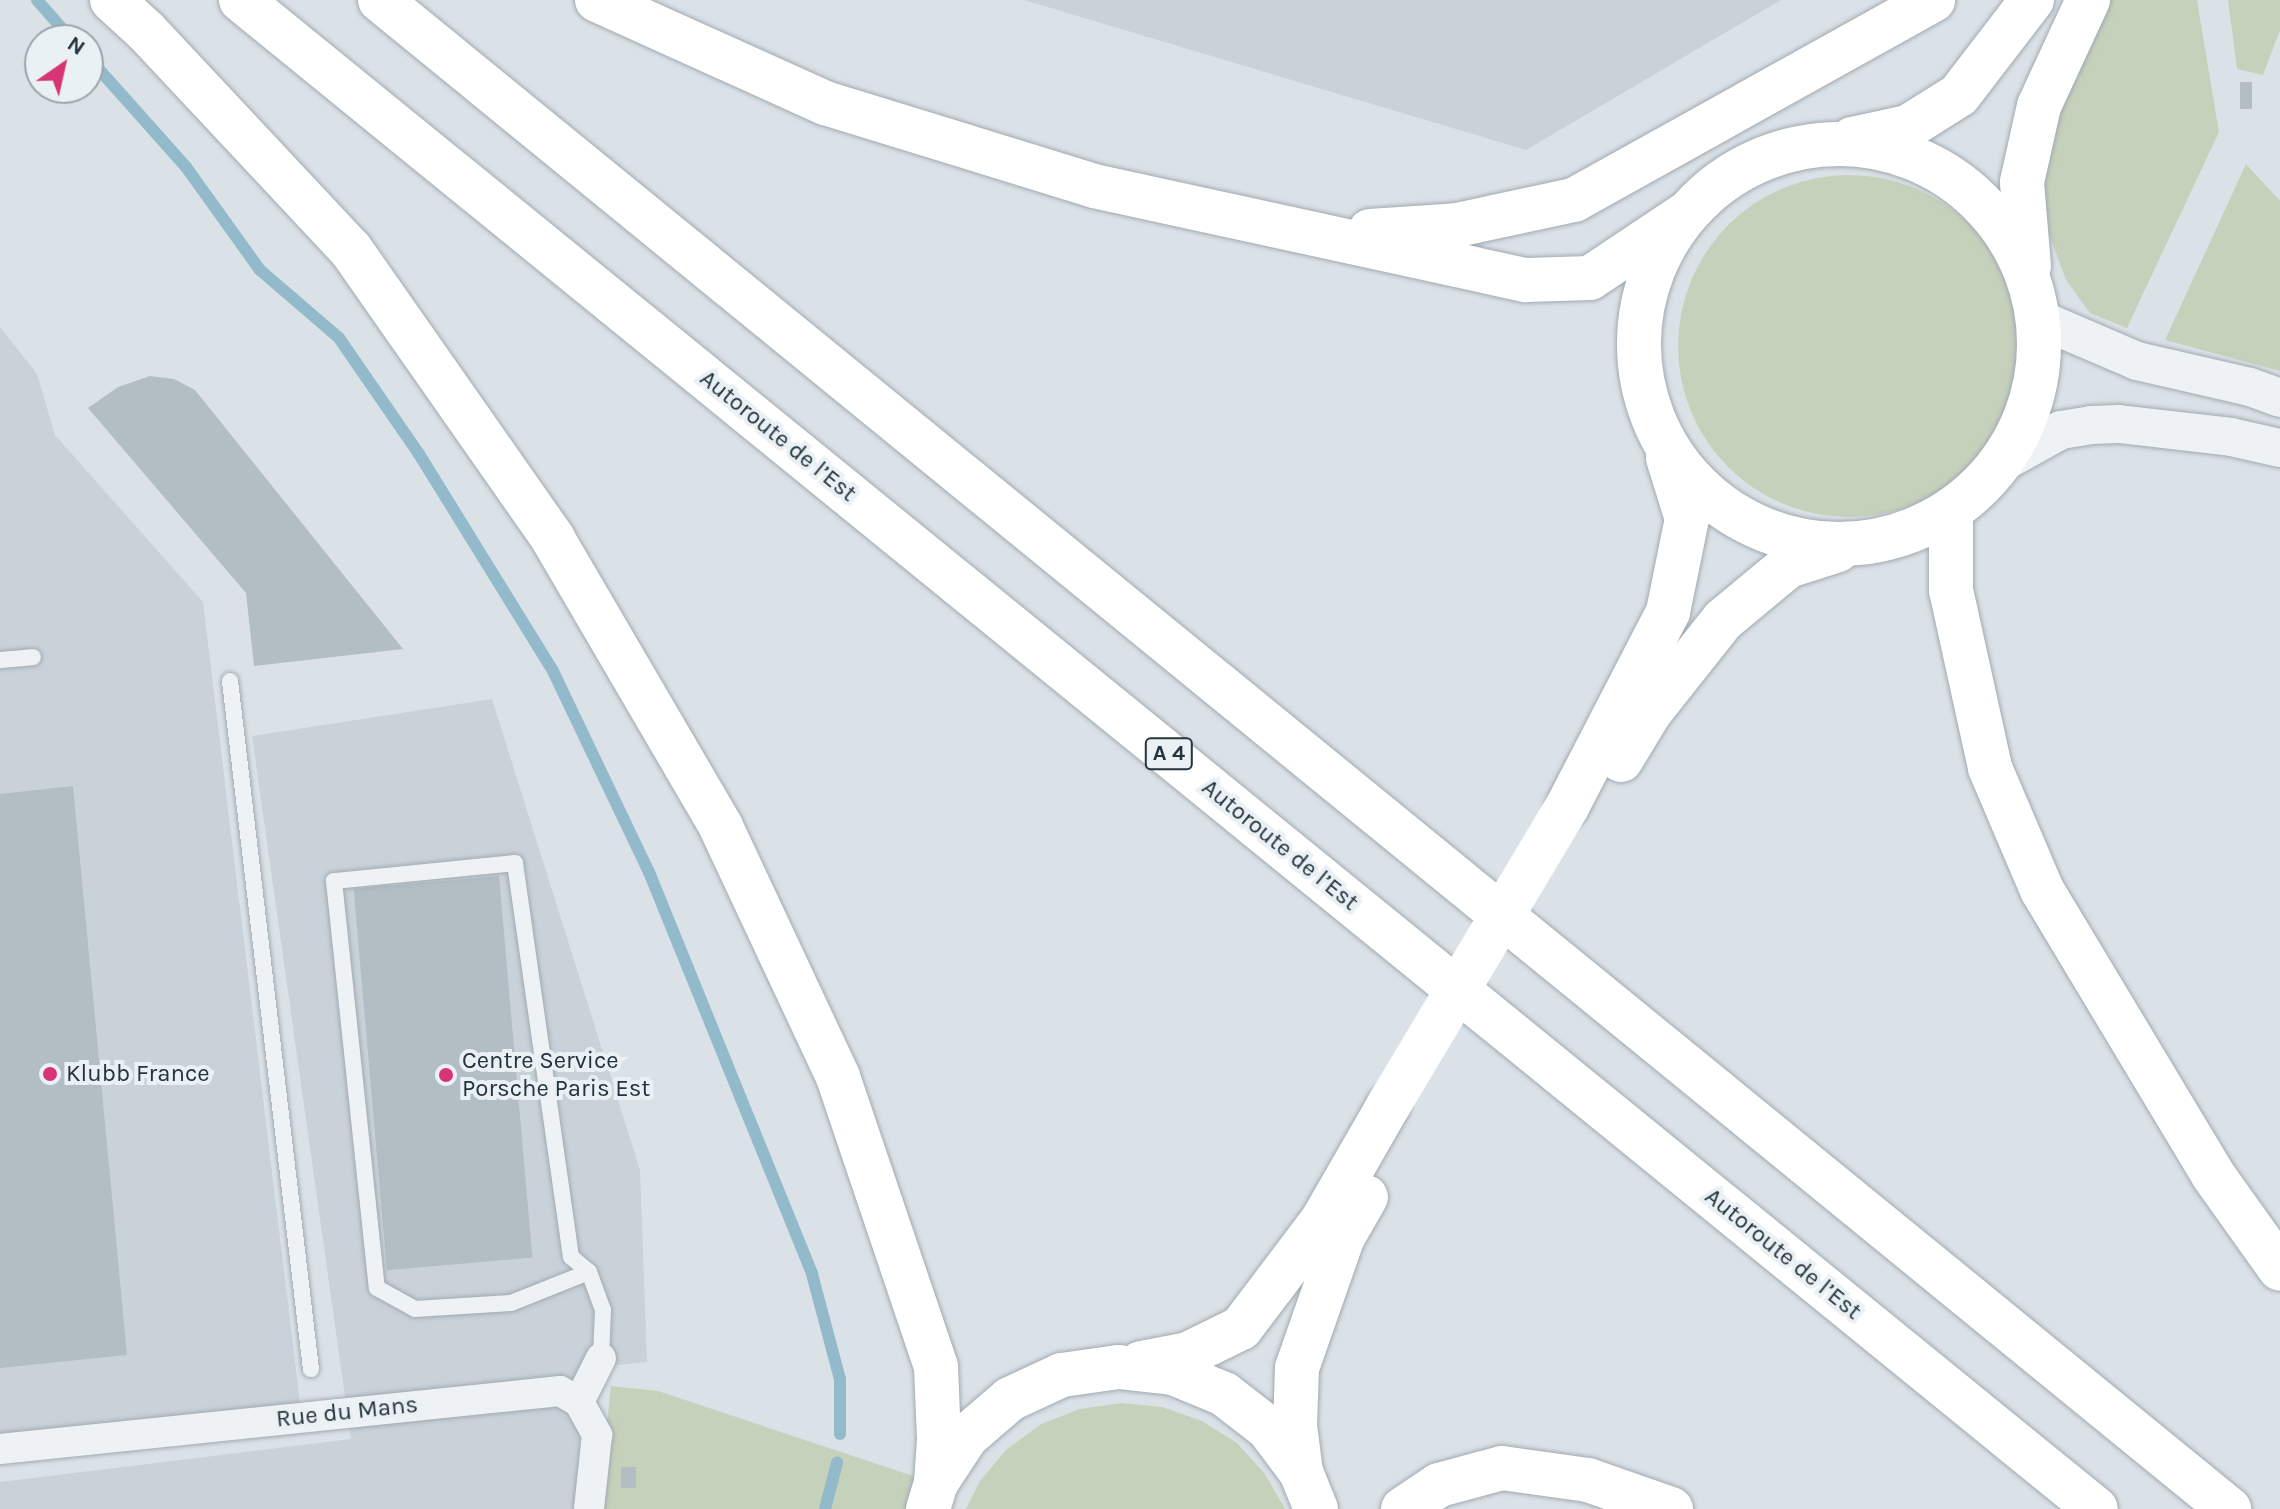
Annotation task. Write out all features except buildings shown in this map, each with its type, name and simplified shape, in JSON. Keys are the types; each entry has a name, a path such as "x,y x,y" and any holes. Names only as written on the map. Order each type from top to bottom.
{"main road":[{"path":"112,0 146,31 351,250 553,539 721,827 838,1077 936,1367 939,1440 932,1496"},
{"name":"Autoroute de l’Est","path":"241,0 2096,1509"},
{"path":"380,0 2229,1509"},
{"path":"597,0 825,103 1094,186 1526,280 1590,278 1687,213 1729,176 1779,152 1908,127 1959,95 2032,0"},
{"path":"1319,234 1457,225 1574,200 1933,0"},
{"path":"932,1496 967,1436 1010,1399 1062,1375 1188,1354 1241,1328 1399,1112 1577,812 1650,712 1723,620 1788,566 1855,545 1889,539 1951,511 2000,464 2026,420 2038,370 2022,182 2039,106 2088,0"},
{"path":"1835,143 1898,152 1954,180 2000,225 2034,300"},
{"path":"1577,812 1668,612 1687,519 1641,377 1639,319 1655,262 1687,213"},
{"path":"1659,433 1693,482 1740,519 1796,540 1855,545"},
{"path":"1951,511 1951,590 1990,768 2042,890 2213,1175 2280,1269"},
{"path":"1308,1491 1295,1426 1297,1368 1343,1237 1399,1112"},
{"path":"1118,1367 1173,1373 1224,1394 1268,1428 1308,1491"},
{"path":"1403,1509 1439,1485 1502,1468 1588,1480 1671,1509"}],"street":[{"path":"2034,300 2137,361 2250,387 2280,398"},
{"path":"2000,464 2061,430 2091,425 2119,424 2231,437 2280,448"},
{"path":"589,1509 597,1435 579,1402 601,1358"},
{"name":"Rue du Mans","path":"0,1449 560,1391 579,1402"}],"lane":[{"path":"0,660 33,657"},
{"path":"230,681 311,1369"},
{"path":"589,1272 511,1303 415,1309 377,1288 334,881 515,863 571,1257 589,1272 603,1310 601,1358"}],"shaded area":[{"path":"1024,0 1781,0 1526,150"},
{"path":"0,327 37,374 55,435 203,602 303,1428 0,1457"},
{"path":"492,699 640,1170 647,1362 578,1369 580,1458 574,1509 0,1509 0,1482 351,1439 252,736"}],"green space":[{"path":"2107,0 2197,0 2219,132 2127,328 2090,313 2066,280 2046,226 2038,154"},
{"path":"2228,0 2280,0 2280,30 2263,75 2237,69"},
{"path":"2246,164 2280,201 2280,371 2165,340"},
{"path":"1832,175 1866,175 1899,182 1930,195 1958,214 1981,237 2000,265 2013,296 2020,346 2013,396 2000,427 1981,455 1958,478 1930,497 1899,510 1866,517 1832,517 1799,510 1768,497 1740,478 1717,455 1698,427 1685,396 1678,363 1678,329 1685,296 1698,265 1717,237 1740,214 1768,195 1799,182"},
{"path":"611,1386 658,1391 916,1477 906,1509 598,1509"},
{"path":"1121,1403 1162,1407 1202,1421 1237,1443 1265,1474 1285,1509 966,1509 980,1481 1007,1449 1041,1424 1080,1409"}],"waterway":[{"path":"37,0 58,24"},
{"path":"104,75 186,167 260,270 339,338 419,454 553,671 649,872 812,1274 840,1379 840,1434"},
{"path":"825,1509 837,1463"}],"place":[{"name":"Klubb France","path":"50,1074"},
{"name":"Centre Service Porsche Paris Est","path":"446,1075"}]}
